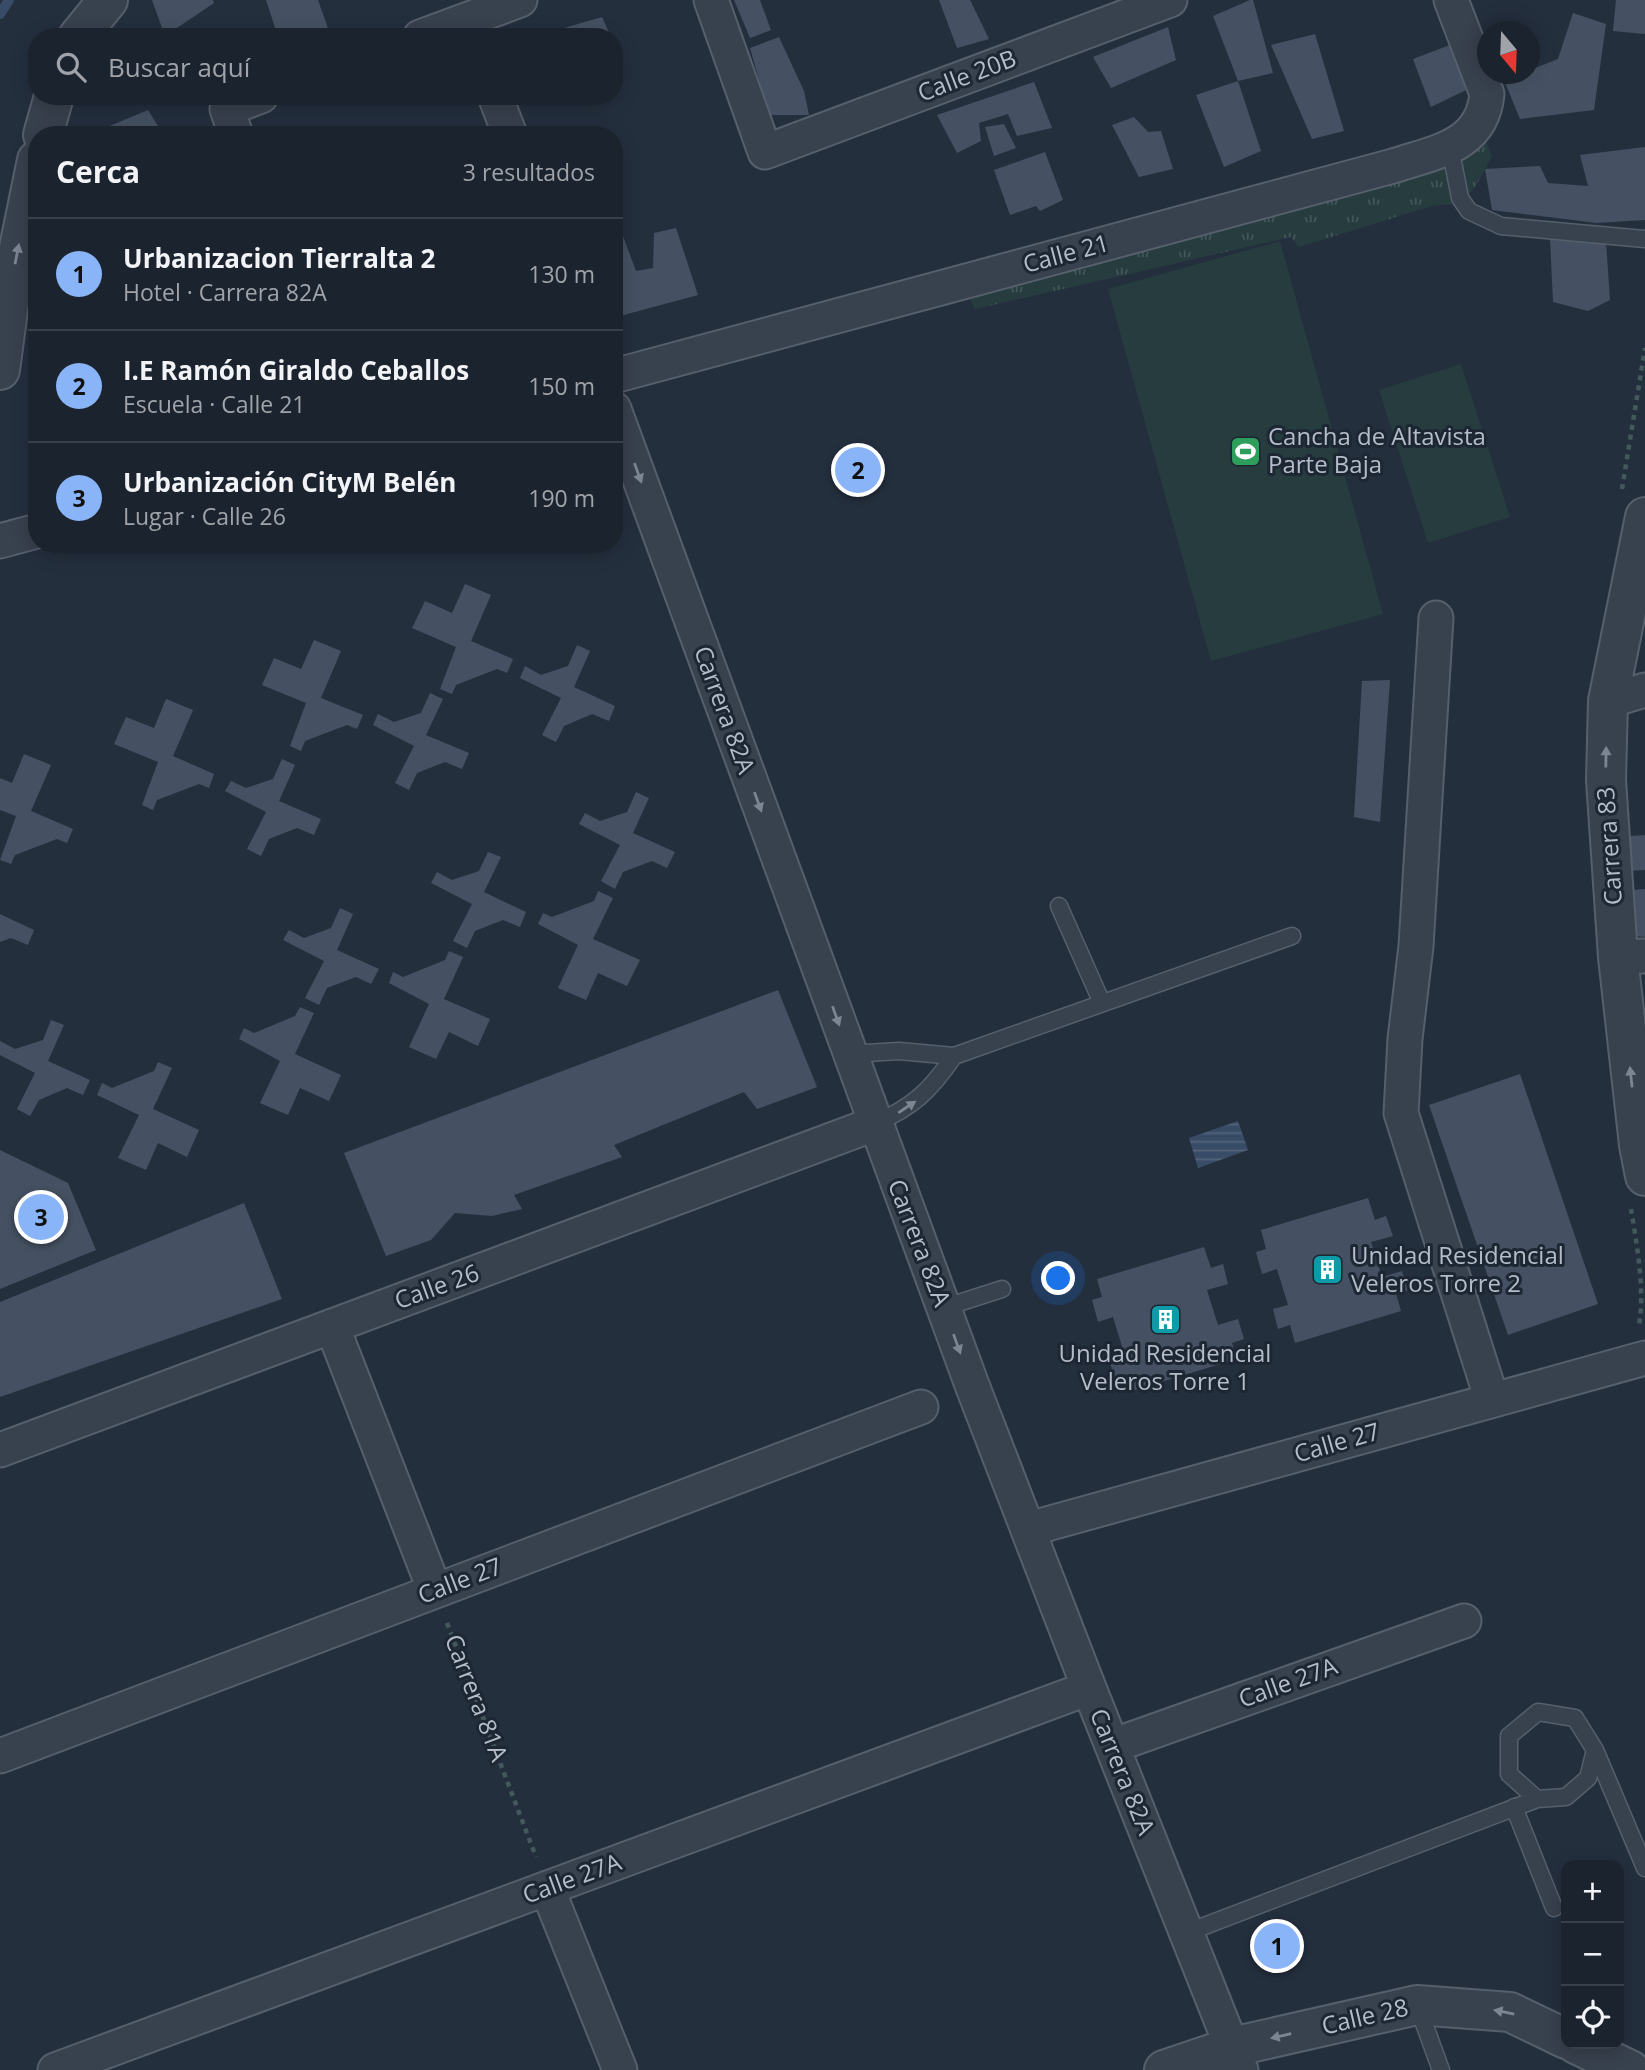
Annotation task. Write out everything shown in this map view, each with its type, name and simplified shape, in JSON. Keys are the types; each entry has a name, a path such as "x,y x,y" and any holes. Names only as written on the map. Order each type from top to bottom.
{"street":[{"path":"85,28 108,0"},
{"path":"442,28 520,0"},
{"name":"Calle 20B","path":"711,0 765,152 1170,0"},
{"name":"Calle 21","path":"623,374 1393,166 1450,147 1467,138 1475,129 1486,107 1487,94 1451,0"},
{"path":"232,122 251,105"},
{"path":"498,105 507,126"},
{"path":"0,370 11,288 28,204"},
{"name":"Carrera 82A","path":"623,434 943,1308 1089,1688 1236,2059"},
{"name":"Carrera 83","path":"1645,517 1608,701 1606,780 1632,956 1639,1145 1645,1176"},
{"path":"0,541 28,533"},
{"path":"1436,618 1416,946 1405,1039 1402,1112 1492,1400"},
{"path":"1608,701 1645,690"},
{"name":"Calle 26","path":"0,1450 874,1124"},
{"path":"332,1326 435,1591"},
{"name":"Calle 27","path":"1029,1529 1645,1358"},
{"name":"Calle 27","path":"0,1756 921,1408"},
{"name":"Calle 27A","path":"1112,1746 1464,1620"},
{"name":"Calle 27A","path":"55,2070 1089,1688"},
{"path":"547,1888 620,2070"},
{"name":"Calle 28","path":"1164,2070 1236,2059 1418,2004 1510,2012 1561,2037"},
{"path":"1586,2049 1630,2070"}],"lane":[{"path":"1450,147 1460,198 1469,211 1501,226 1645,239"},
{"path":"1059,906 1102,1003"},
{"path":"849,1054 899,1051 954,1056 1292,936"},
{"path":"874,1124 897,1114 917,1100 935,1084 954,1056"},
{"path":"943,1308 1002,1289"},
{"path":"1537,1798 1509,1774 1509,1736 1538,1712 1575,1718 1595,1750 1645,1868"},
{"path":"1186,1933 1537,1798 1566,1797 1588,1778 1595,1750"},
{"path":"1514,1807 1554,1908"},
{"path":"1418,2004 1441,2070"}],"path":[{"name":"Carrera 81A","path":"435,1591 547,1888"}],"green space":[{"path":"1484,137 1492,156 1477,184 1462,203 1432,206 1299,247 1291,237 975,309 970,299 946,306 943,292"},
{"name":"Cancha de Altavista Parte Baja","path":"1280,241 1383,614 1211,661 1108,289"},
{"path":"1461,364 1510,517 1428,543 1379,390"}],"water":[{"path":"1238,1121 1248,1150 1198,1168 1189,1138"}],"building":[{"path":"152,0 213,0 214,3 177,28 162,28"},
{"path":"266,0 318,0 328,28 275,28"},
{"path":"734,0 760,0 771,30 750,38"},
{"path":"939,0 970,0 989,39 957,48"},
{"path":"1253,0 1273,73 1238,81 1213,16"},
{"path":"1616,0 1645,0 1645,34 1613,31"},
{"path":"1573,13 1606,24 1594,110 1520,119 1506,84 1540,84 1540,66 1558,59"},
{"path":"602,17 607,28 564,28"},
{"path":"1168,27 1176,60 1111,88 1093,57"},
{"path":"1315,34 1344,131 1312,139 1271,45"},
{"path":"779,37 804,91 809,115 769,115 750,48"},
{"path":"1450,45 1466,90 1431,107 1413,59"},
{"path":"1238,81 1261,151 1224,167 1196,95"},
{"path":"1034,82 1052,128 1017,136 1008,114 979,123 981,141 957,153 937,115"},
{"path":"148,110 158,126 110,126"},
{"path":"1134,117 1148,132 1161,131 1173,169 1139,177 1112,125"},
{"path":"1004,124 1016,148 994,156 985,127"},
{"path":"1645,147 1645,220 1597,223 1492,210 1485,169 1540,166 1548,183 1588,186 1580,155"},
{"path":"1045,152 1063,200 1040,211 1036,206 1010,215 994,170"},
{"path":"676,228 698,295 623,315 623,236 636,271 653,268 654,233"},
{"path":"1550,238 1606,242 1610,300 1588,311 1553,302"},
{"path":"465,584 491,595 471,641 513,659 507,673 497,669 456,685 452,694 440,689 456,647 412,628 425,601 452,613"},
{"path":"314,640 341,651 321,698 363,715 357,729 347,725 305,741 301,751 290,746 306,703 262,685 274,658 301,669"},
{"path":"577,645 590,651 574,687 615,706 609,721 592,714 564,726 556,742 542,735 561,698 520,678 525,666 541,675 568,666"},
{"path":"1390,680 1380,822 1354,817 1362,681"},
{"path":"430,693 443,699 426,735 469,753 462,769 445,762 417,773 409,790 395,783 414,746 373,725 378,714 394,722 421,713"},
{"path":"166,699 193,710 173,756 214,774 209,788 199,784 157,800 153,810 142,805 158,762 114,744 126,717 154,728"},
{"path":"24,754 51,765 31,811 73,829 67,843 57,839 15,855 11,864 0,860 16,816 0,810 0,778 12,783"},
{"path":"282,759 295,765 279,801 321,819 314,835 297,828 269,839 261,856 247,849 266,812 225,791 231,781 246,788 273,779"},
{"path":"636,792 649,798 633,833 675,852 667,868 652,861 623,872 615,889 601,881 620,845 579,824 585,813 600,821 627,812"},
{"path":"1645,835 1645,870 1627,871 1630,836"},
{"path":"488,852 501,857 484,892 526,912 520,927 503,920 475,931 467,948 453,941 472,904 431,883 437,872 452,880 479,871"},
{"path":"1645,889 1645,937 1634,936 1633,890"},
{"path":"598,891 613,898 593,939 640,960 627,986 598,973 586,1000 558,988 578,945 538,924 543,913 552,917 594,901"},
{"path":"340,908 353,914 337,950 379,969 371,984 356,977 327,988 319,1005 305,998 324,961 283,940 289,930 304,938 331,928"},
{"path":"0,914 34,930 28,945 11,938 0,942"},
{"path":"449,951 463,957 444,999 490,1019 478,1046 449,1032 436,1059 409,1047 429,1004 389,983 393,972 403,977 445,960"},
{"path":"778,990 817,1087 757,1109 744,1092 614,1145 622,1157 514,1195 522,1209 492,1216 455,1213 431,1240 386,1256 344,1153"},
{"path":"300,1007 314,1013 295,1054 341,1075 329,1101 300,1088 288,1115 260,1103 280,1061 239,1039 244,1028 254,1033 295,1016"},
{"path":"51,1020 64,1025 48,1061 90,1080 83,1095 67,1088 39,1100 30,1116 17,1109 35,1073 0,1055 0,1041 15,1049 43,1040"},
{"path":"158,1062 172,1068 153,1109 199,1130 187,1157 158,1143 146,1170 118,1158 139,1115 97,1095 102,1083 112,1088 154,1071"},
{"path":"1520,1074 1598,1304 1508,1335 1429,1105"},
{"path":"0,1150 68,1183 96,1250 0,1289"},
{"name":"Unidad Residencial Veleros Torre 2","path":"1368,1198 1375,1220 1386,1216 1393,1236 1371,1242 1382,1277 1402,1271 1408,1290 1396,1294 1401,1311 1295,1343 1290,1325 1278,1329 1273,1309 1288,1305 1277,1269 1262,1274 1256,1252 1266,1249 1261,1230"},
{"path":"244,1203 282,1299 0,1397 0,1302"},
{"name":"Unidad Residencial Veleros Torre 1","path":"1204,1247 1211,1268 1223,1264 1228,1284 1207,1290 1218,1325 1238,1319 1244,1339 1232,1343 1237,1359 1131,1391 1126,1374 1114,1377 1109,1358 1124,1353 1113,1317 1098,1322 1092,1300 1102,1297 1097,1279"}],"waterway":[{"path":"0,14 9,0"}],"place":[{"name":"Cancha de Altavista Parte Baja","path":"1245,451"},
{"name":"I.E Ramón Giraldo Ceballos","path":"858,470"},
{"name":"Urbanización CityM Belén","path":"41,1217"},
{"name":"Unidad Residencial Veleros Torre 2","path":"1328,1270"},
{"name":"Unidad Residencial Veleros Torre 1","path":"1165,1320"},
{"name":"Urbanizacion Tierralta 2","path":"1277,1946"}]}
